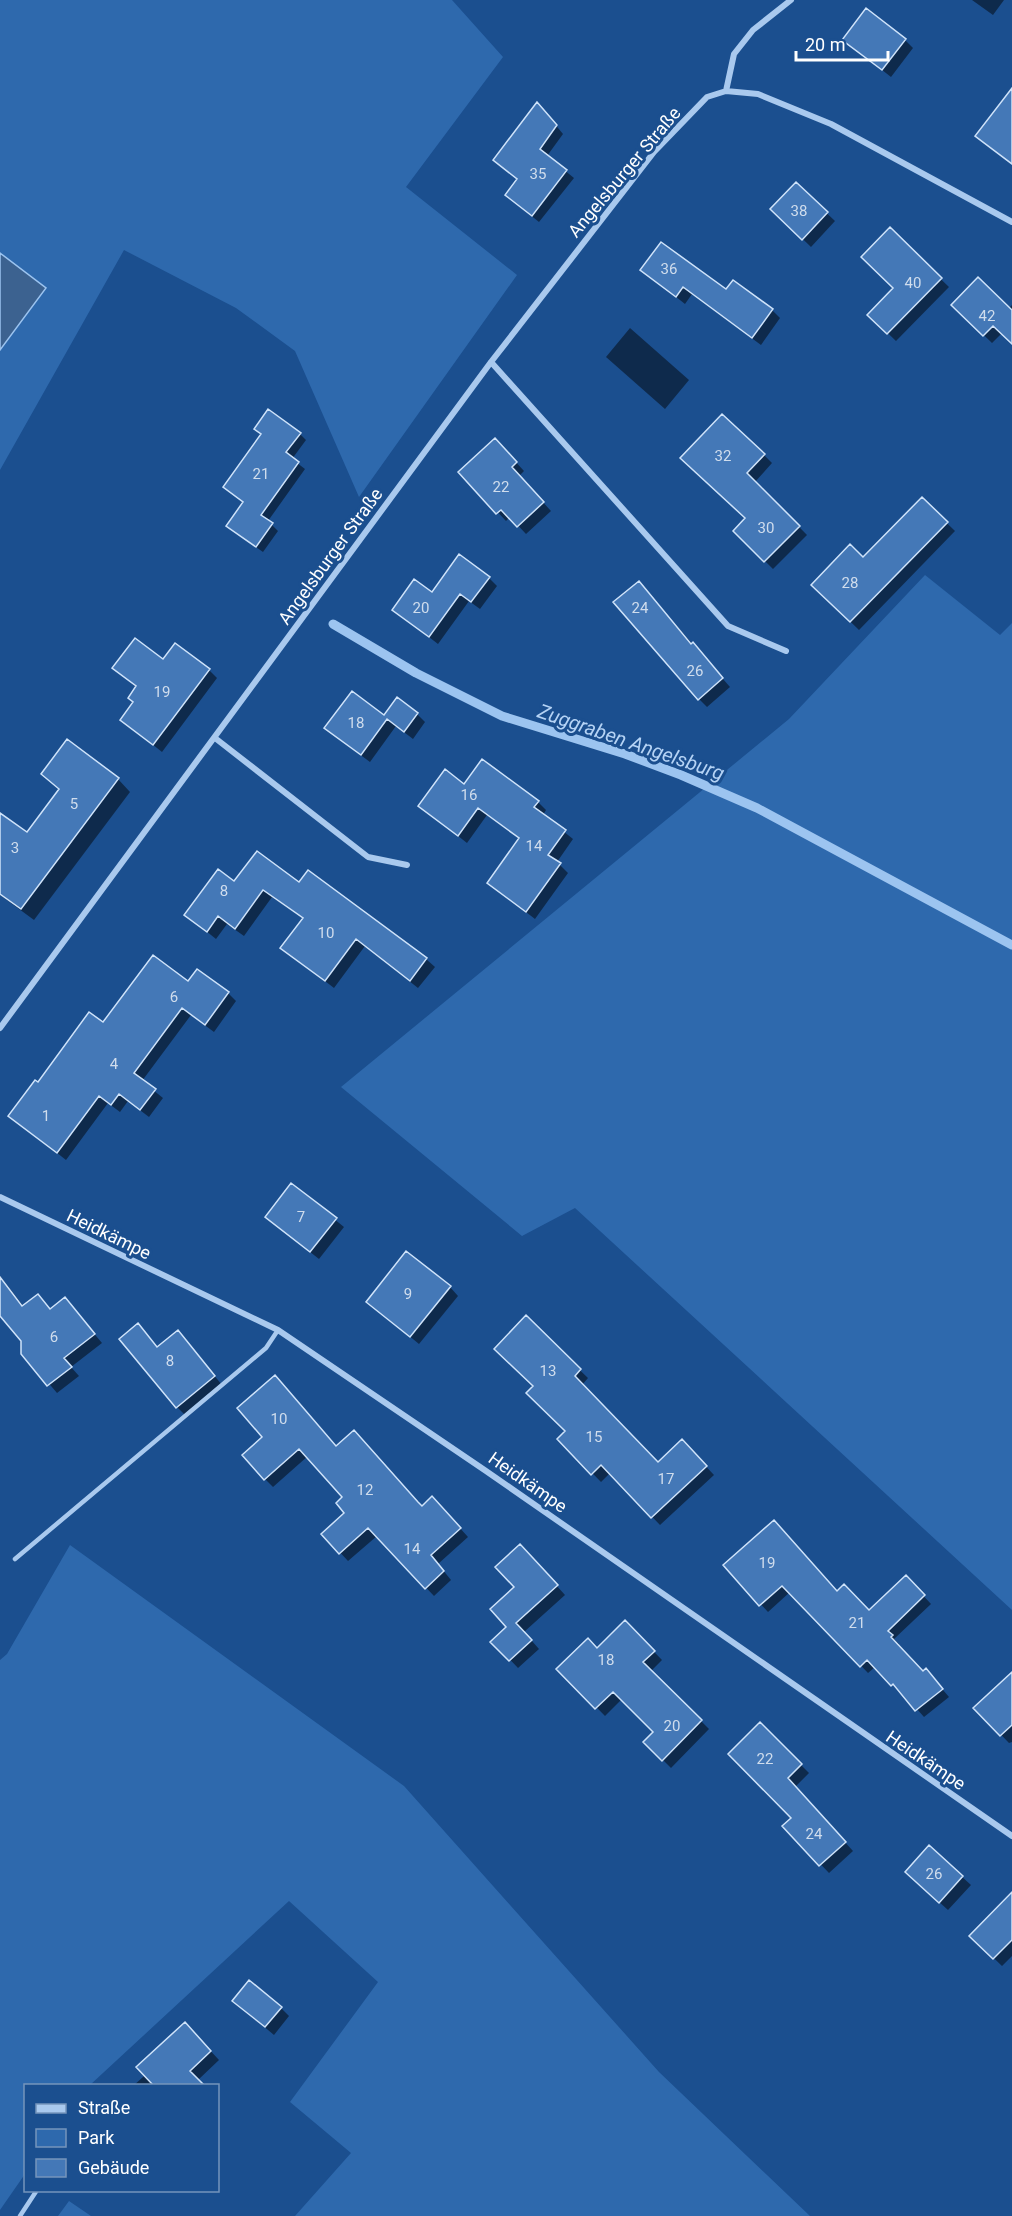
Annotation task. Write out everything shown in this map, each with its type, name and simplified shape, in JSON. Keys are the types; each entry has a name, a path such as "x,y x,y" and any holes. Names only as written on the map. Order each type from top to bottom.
{"street":[{"path":"791,0 753,30 734,54 726,91 758,94 831,124 1012,222"},
{"name":"Angelsburger Straße","path":"0,1028 491,362 654,152 707,98 726,91"},
{"path":"491,362 728,626 786,651"},
{"path":"215,738 368,857 407,865"},
{"name":"Heidkämpe","path":"0,1197 278,1330 486,1471 1012,1836"}],"lane":[{"path":"15,1559 266,1348 278,1330"},
{"path":"20,2216 36,2192"}],"green space":[{"path":"0,0 452,0 503,57 406,187 517,275 359,497 295,351 236,308 124,250 0,470 0,350 46,288 0,253"},
{"path":"925,575 1000,635 1012,623 1012,1610 575,1208 522,1236 341,1087 789,719"},
{"path":"70,1545 404,1786 659,2072 810,2216 295,2216 351,2153 290,2102 378,1982 289,1901 91,2084 24,2084 24,2175 0,2210 0,1660 7,1654"},
{"path":"69,2201 91,2216 58,2216"}],"shaded area":[{"path":"0,253 46,288 0,350"}],"building":[{"path":"866,8 906,39 882,70 842,40"},
{"path":"1012,88 1012,164 975,136"},
{"path":"537,102 557,125 540,149 567,170 532,216 505,195 517,179 493,160"},
{"path":"796,182 828,212 802,240 770,209"},
{"path":"890,227 942,278 887,334 867,315 893,288 861,257"},
{"path":"661,242 726,289 733,280 773,309 752,338 683,287 676,297 640,270"},
{"path":"978,277 1012,310 1012,344 993,326 983,336 951,305"},
{"path":"268,409 301,433 286,452 299,462 261,515 273,523 256,547 226,526 243,502 223,487 261,434 254,429"},
{"path":"722,414 765,454 747,473 800,526 764,562 733,531 745,518 680,458"},
{"path":"495,438 517,462 512,467 544,502 517,527 501,510 496,514 458,472"},
{"path":"922,497 948,522 850,622 811,585 850,544 863,557"},
{"path":"459,554 490,577 471,602 460,594 429,637 392,610 414,579 432,592"},
{"path":"639,581 691,644 693,642 723,678 698,700 613,602"},
{"path":"135,638 163,659 175,643 210,669 153,745 120,720 133,702 128,698 136,686 112,668"},
{"path":"352,691 384,715 397,697 418,713 404,732 387,719 361,755 324,728"},
{"path":"67,739 119,778 21,909 0,894 0,813 27,832 59,789 41,774"},
{"path":"482,759 539,801 534,807 566,830 548,855 561,863 526,912 487,883 519,838 478,808 458,836 418,806 445,769 464,784"},
{"path":"257,851 299,882 308,870 427,958 410,981 356,939 325,981 280,948 303,918 263,890 235,929 218,916 207,932 184,915 218,869 234,881"},
{"path":"153,955 188,981 197,969 229,992 205,1025 182,1008 134,1073 156,1089 140,1110 119,1094 111,1105 99,1096 57,1153 8,1116 35,1080 38,1082 89,1012 103,1022"},
{"path":"291,1183 337,1218 310,1252 265,1217"},
{"path":"406,1251 451,1286 410,1337 366,1302"},
{"path":"0,1277 22,1306 38,1294 50,1309 65,1297 95,1334 64,1358 72,1367 47,1386 21,1354 21,1341 0,1316"},
{"path":"526,1315 581,1369 575,1376 658,1462 682,1439 707,1466 651,1518 601,1465 591,1475 557,1439 565,1431 526,1393 533,1386 494,1349"},
{"path":"138,1323 157,1347 178,1330 215,1376 176,1408 119,1339"},
{"path":"275,1375 336,1446 354,1430 422,1506 432,1496 461,1528 431,1555 444,1571 425,1589 368,1528 339,1554 321,1534 344,1513 336,1503 342,1497 299,1449 264,1480 242,1455 262,1437 237,1408"},
{"path":"774,1520 837,1591 844,1584 869,1610 906,1575 925,1595 888,1631 923,1671 926,1668 943,1689 915,1711 893,1684 891,1686 867,1660 860,1667 782,1586 759,1606 723,1565"},
{"path":"520,1544 558,1585 516,1623 532,1640 509,1661 490,1642 506,1627 490,1609 514,1587 495,1567"},
{"path":"625,1620 655,1651 643,1662 702,1720 662,1761 643,1742 653,1732 613,1692 595,1709 556,1669 588,1638 597,1648"},
{"path":"1012,1672 1012,1725 1000,1736 973,1708"},
{"path":"760,1722 802,1764 788,1778 846,1842 819,1866 782,1826 791,1818 728,1754"},
{"path":"929,1845 963,1876 939,1903 905,1872"},
{"path":"1012,1892 1012,1940 993,1959 969,1936"},
{"path":"249,1980 282,2007 265,2027 232,2001"},
{"path":"185,2022 211,2051 190,2071 203,2084 152,2084 136,2067"}],"waterway":[{"name":"Zuggraben Angelsburg","path":"333,624 416,673 502,716 625,754 757,808 1012,945"}]}
